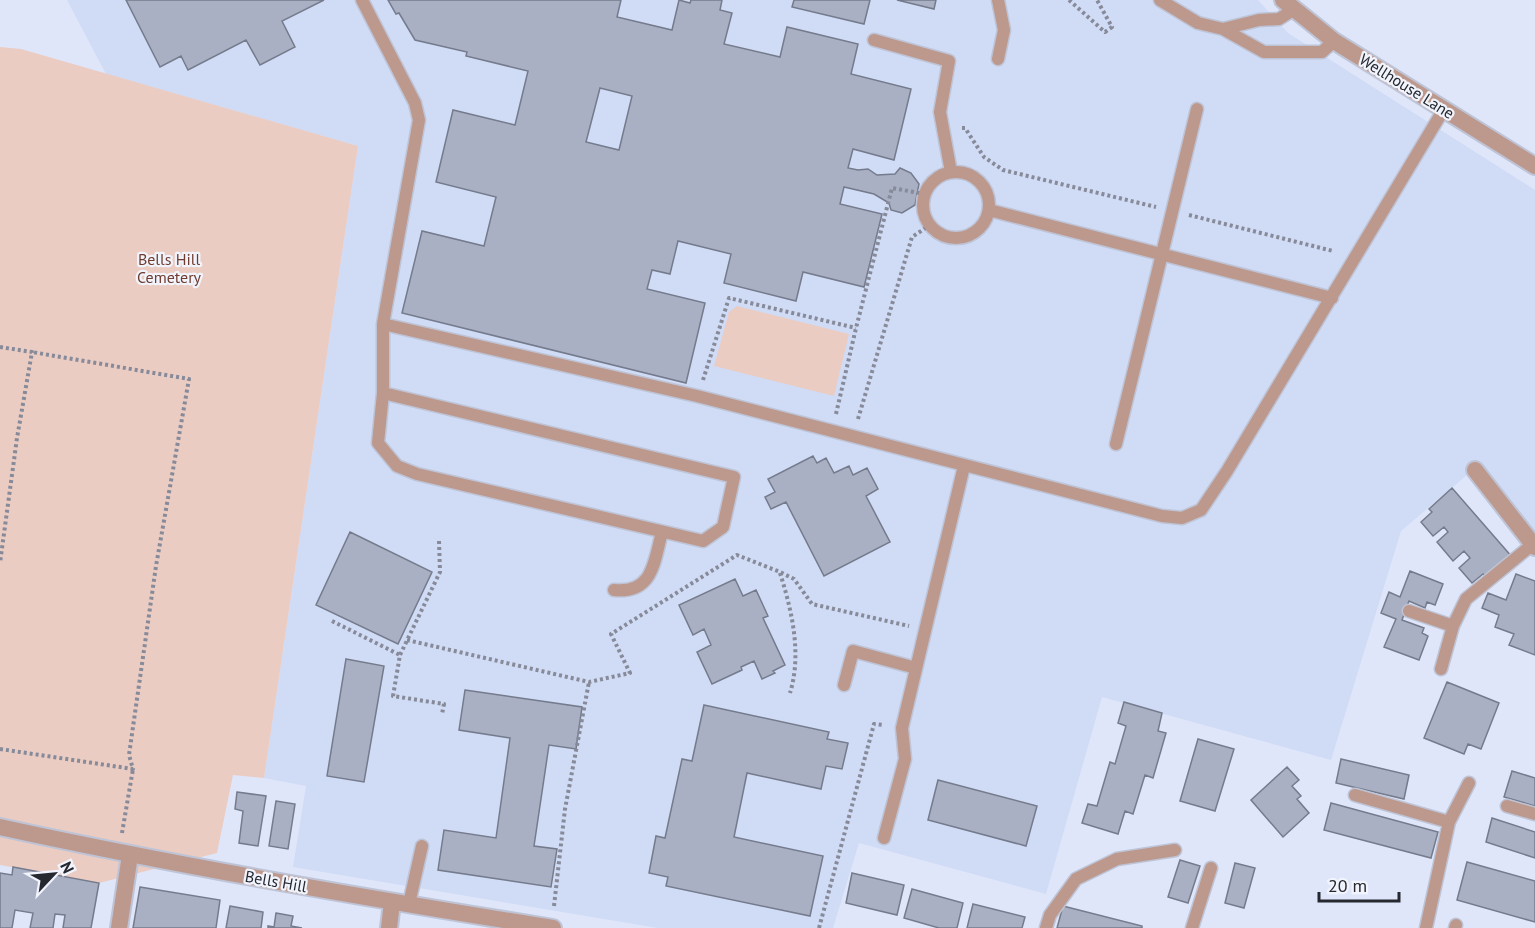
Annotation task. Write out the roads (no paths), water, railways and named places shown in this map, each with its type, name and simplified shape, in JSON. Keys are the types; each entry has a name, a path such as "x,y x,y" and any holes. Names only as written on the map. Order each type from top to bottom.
{"street":[{"name":"Wellhouse Lane","path":"1288,5 1335,41 1535,165"},
{"path":"1475,470 1534,545"},
{"name":"Bells Hill","path":"0,827 124,854 552,928"},
{"path":"119,928 124,854"},
{"path":"389,928 401,903"}],"lane":[{"path":"362,0 415,103 419,120 384,324 383,393 378,443 397,466 417,474 703,540 723,526 734,477 383,393"},
{"path":"998,0 1004,30 998,59"},
{"path":"1160,0 1198,23 1223,29 1264,52 1322,52 1335,41"},
{"path":"1223,29 1259,20 1279,19 1288,5"},
{"path":"874,40 949,61 940,112 951,172"},
{"path":"1116,444 1197,109"},
{"path":"384,324 698,396 1162,516 1182,518 1201,510 1332,298 1444,109"},
{"path":"951,172 962,172 971,176 986,190 989,200 989,210 979,229 959,237 948,237 930,225 923,205 925,194 935,179 951,172"},
{"path":"989,210 1332,298"},
{"path":"884,838 905,759 902,728 964,466"},
{"path":"614,590 626,591 639,587 652,573 662,532"},
{"path":"1441,669 1453,626 1466,599 1534,545"},
{"path":"1409,611 1453,626"},
{"path":"844,685 853,651 916,668"},
{"path":"1426,928 1449,822 1469,783"},
{"path":"1355,795 1449,822"},
{"path":"1507,806 1535,814"},
{"path":"401,903 422,846"},
{"path":"1046,928 1050,915 1076,879 1118,859 1175,850"},
{"path":"1192,928 1210,868"}],"park label":[{"name":"Bells Hill Cemetery","path":"169,268"}]}
